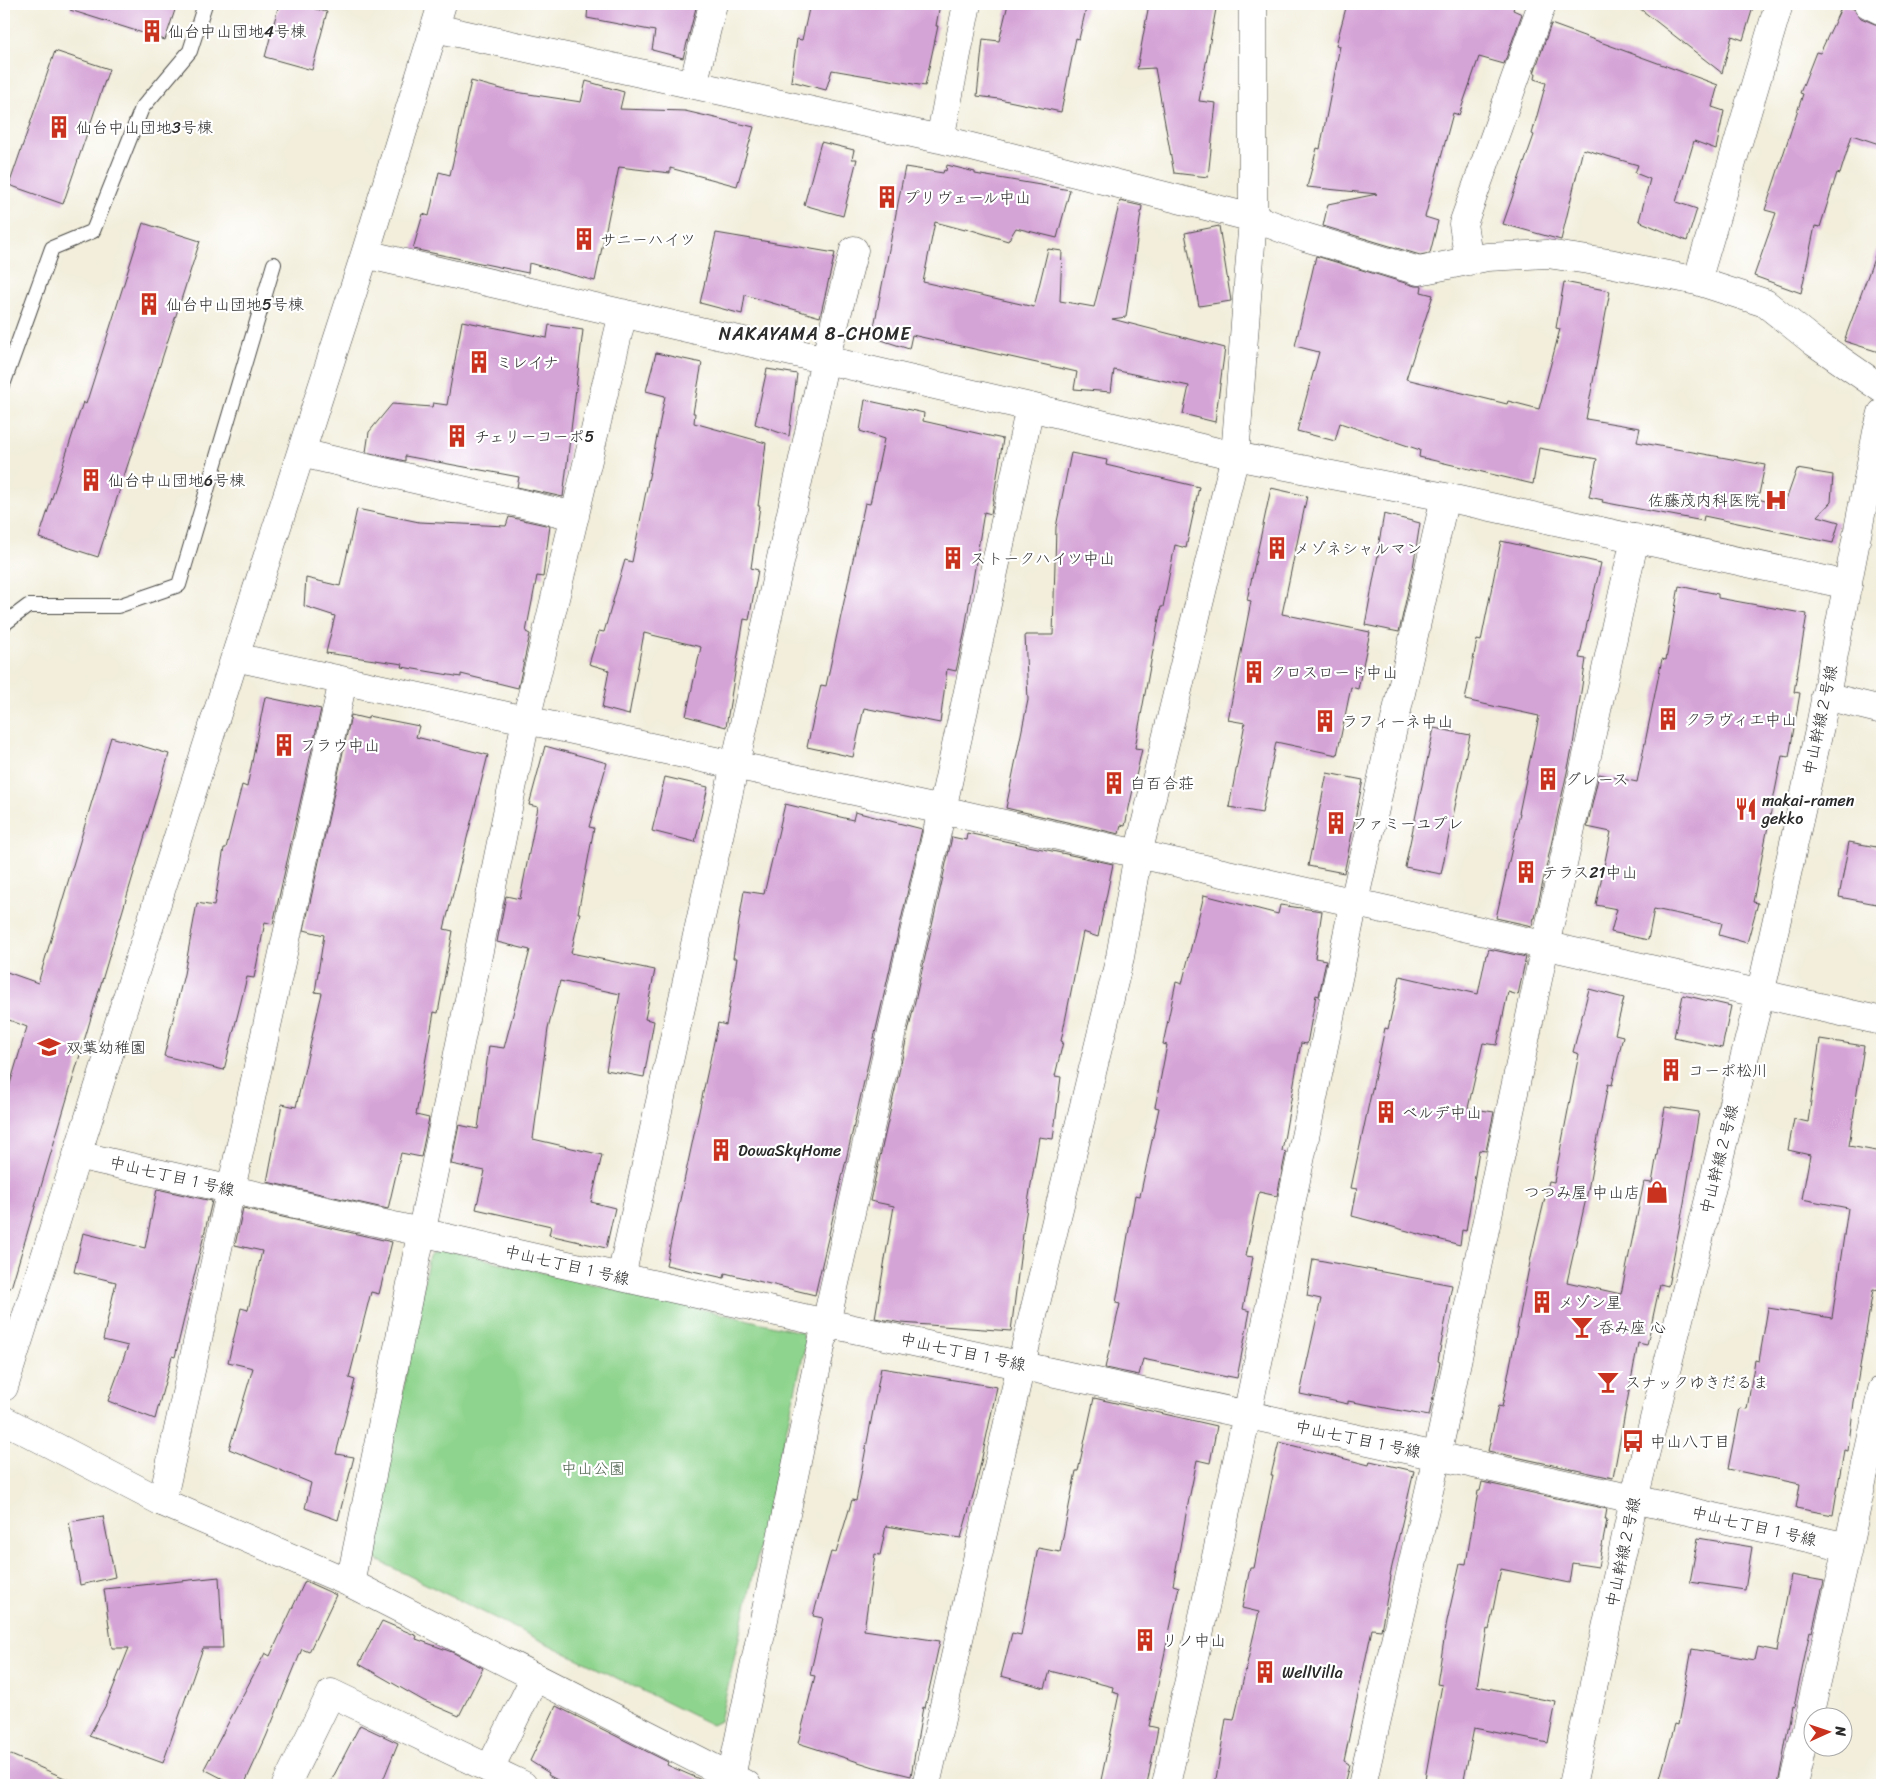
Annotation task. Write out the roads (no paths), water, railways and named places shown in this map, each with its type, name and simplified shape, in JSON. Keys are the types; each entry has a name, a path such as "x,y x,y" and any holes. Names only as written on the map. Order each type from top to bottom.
{"street":[{"path":"694,85 712,4"},
{"path":"940,138 967,4"},
{"path":"926,1785 1021,1365 1120,957 1138,854 1235,456 1253,218 1254,4"},
{"path":"1469,261 1463,224 1542,4"},
{"path":"1697,281 1779,4"},
{"path":"1868,4 1882,11"},
{"path":"4,1387 235,657 365,254 438,16 694,85 940,138 1253,218 1305,237 1418,271 1487,257 1547,254 1609,263 1697,281 1765,303 1814,342 1882,389"},
{"path":"621,1277 825,360 854,250"},
{"path":"365,254 1235,456 1444,497 1848,586"},
{"path":"350,1583 420,1232 526,720 623,313"},
{"path":"4,1420 162,1502 350,1583 739,1781 826,1323 942,810 1030,407"},
{"name":"中山幹線２号線","path":"1572,1785 1634,1499 1760,995 1825,696 1882,413"},
{"path":"301,453 575,516"},
{"path":"1166,1785 1247,1415 1354,902 1444,497"},
{"path":"1362,1785 1437,1456 1545,946 1635,538"},
{"path":"235,657 942,810 1882,1021"},
{"path":"162,1502 343,681"},
{"path":"1825,696 1882,710"},
{"name":"中山七丁目１号線","path":"77,1155 826,1323 1848,1547"},
{"path":"1793,1785 1882,1390"},
{"path":"490,1768 535,1677"},
{"path":"286,1785 331,1693 523,1785"}],"lane":[{"path":"4,382 52,248 93,231 142,108 190,51 205,4"},
{"path":"4,624 28,606 118,606 179,585 274,264"}],"place":[{"name":"仙台中山団地4号棟","path":"152,31"},
{"name":"仙台中山団地3号棟","path":"59,127"},
{"name":"プリヴェール中山","path":"887,197"},
{"name":"サニーハイツ","path":"584,239"},
{"name":"仙台中山団地5号棟","path":"149,304"},
{"name":"ミレイナ","path":"479,362"},
{"name":"チェリーコーポ5","path":"457,436"},
{"name":"仙台中山団地6号棟","path":"91,480"},
{"name":"佐藤茂内科医院","path":"1776,500"},
{"name":"メゾネシャルマン","path":"1277,548"},
{"name":"ストークハイツ中山","path":"953,558"},
{"name":"クロスロード中山","path":"1254,672"},
{"name":"クラヴィエ中山","path":"1668,719"},
{"name":"ラフィーネ中山","path":"1325,721"},
{"name":"フラウ中山","path":"284,745"},
{"name":"グレース","path":"1548,779"},
{"name":"白百合荘","path":"1114,783"},
{"name":"makai-ramen gekko","path":"1746,809"},
{"name":"ファミーユプレ","path":"1336,823"},
{"name":"テラス21中山","path":"1526,872"},
{"name":"双葉幼稚園","path":"49,1047"},
{"name":"コーポ松川","path":"1671,1070"},
{"name":"ベルデ中山","path":"1386,1112"},
{"name":"DowaSkyHome","path":"721,1150"},
{"name":"つつみ屋 中山店","path":"1657,1192"},
{"name":"メゾン星","path":"1542,1302"},
{"name":"呑み座 心","path":"1582,1327"},
{"name":"スナックゆきだるま","path":"1608,1382"},
{"name":"中山八丁目","path":"1633,1441"},
{"name":"リノ中山","path":"1145,1640"},
{"name":"WellVilla","path":"1265,1672"}],"district":[{"name":"NAKAYAMA 8-CHOME","path":"815,334"}],"park label":[{"name":"中山公園","path":"593,1468"}]}
